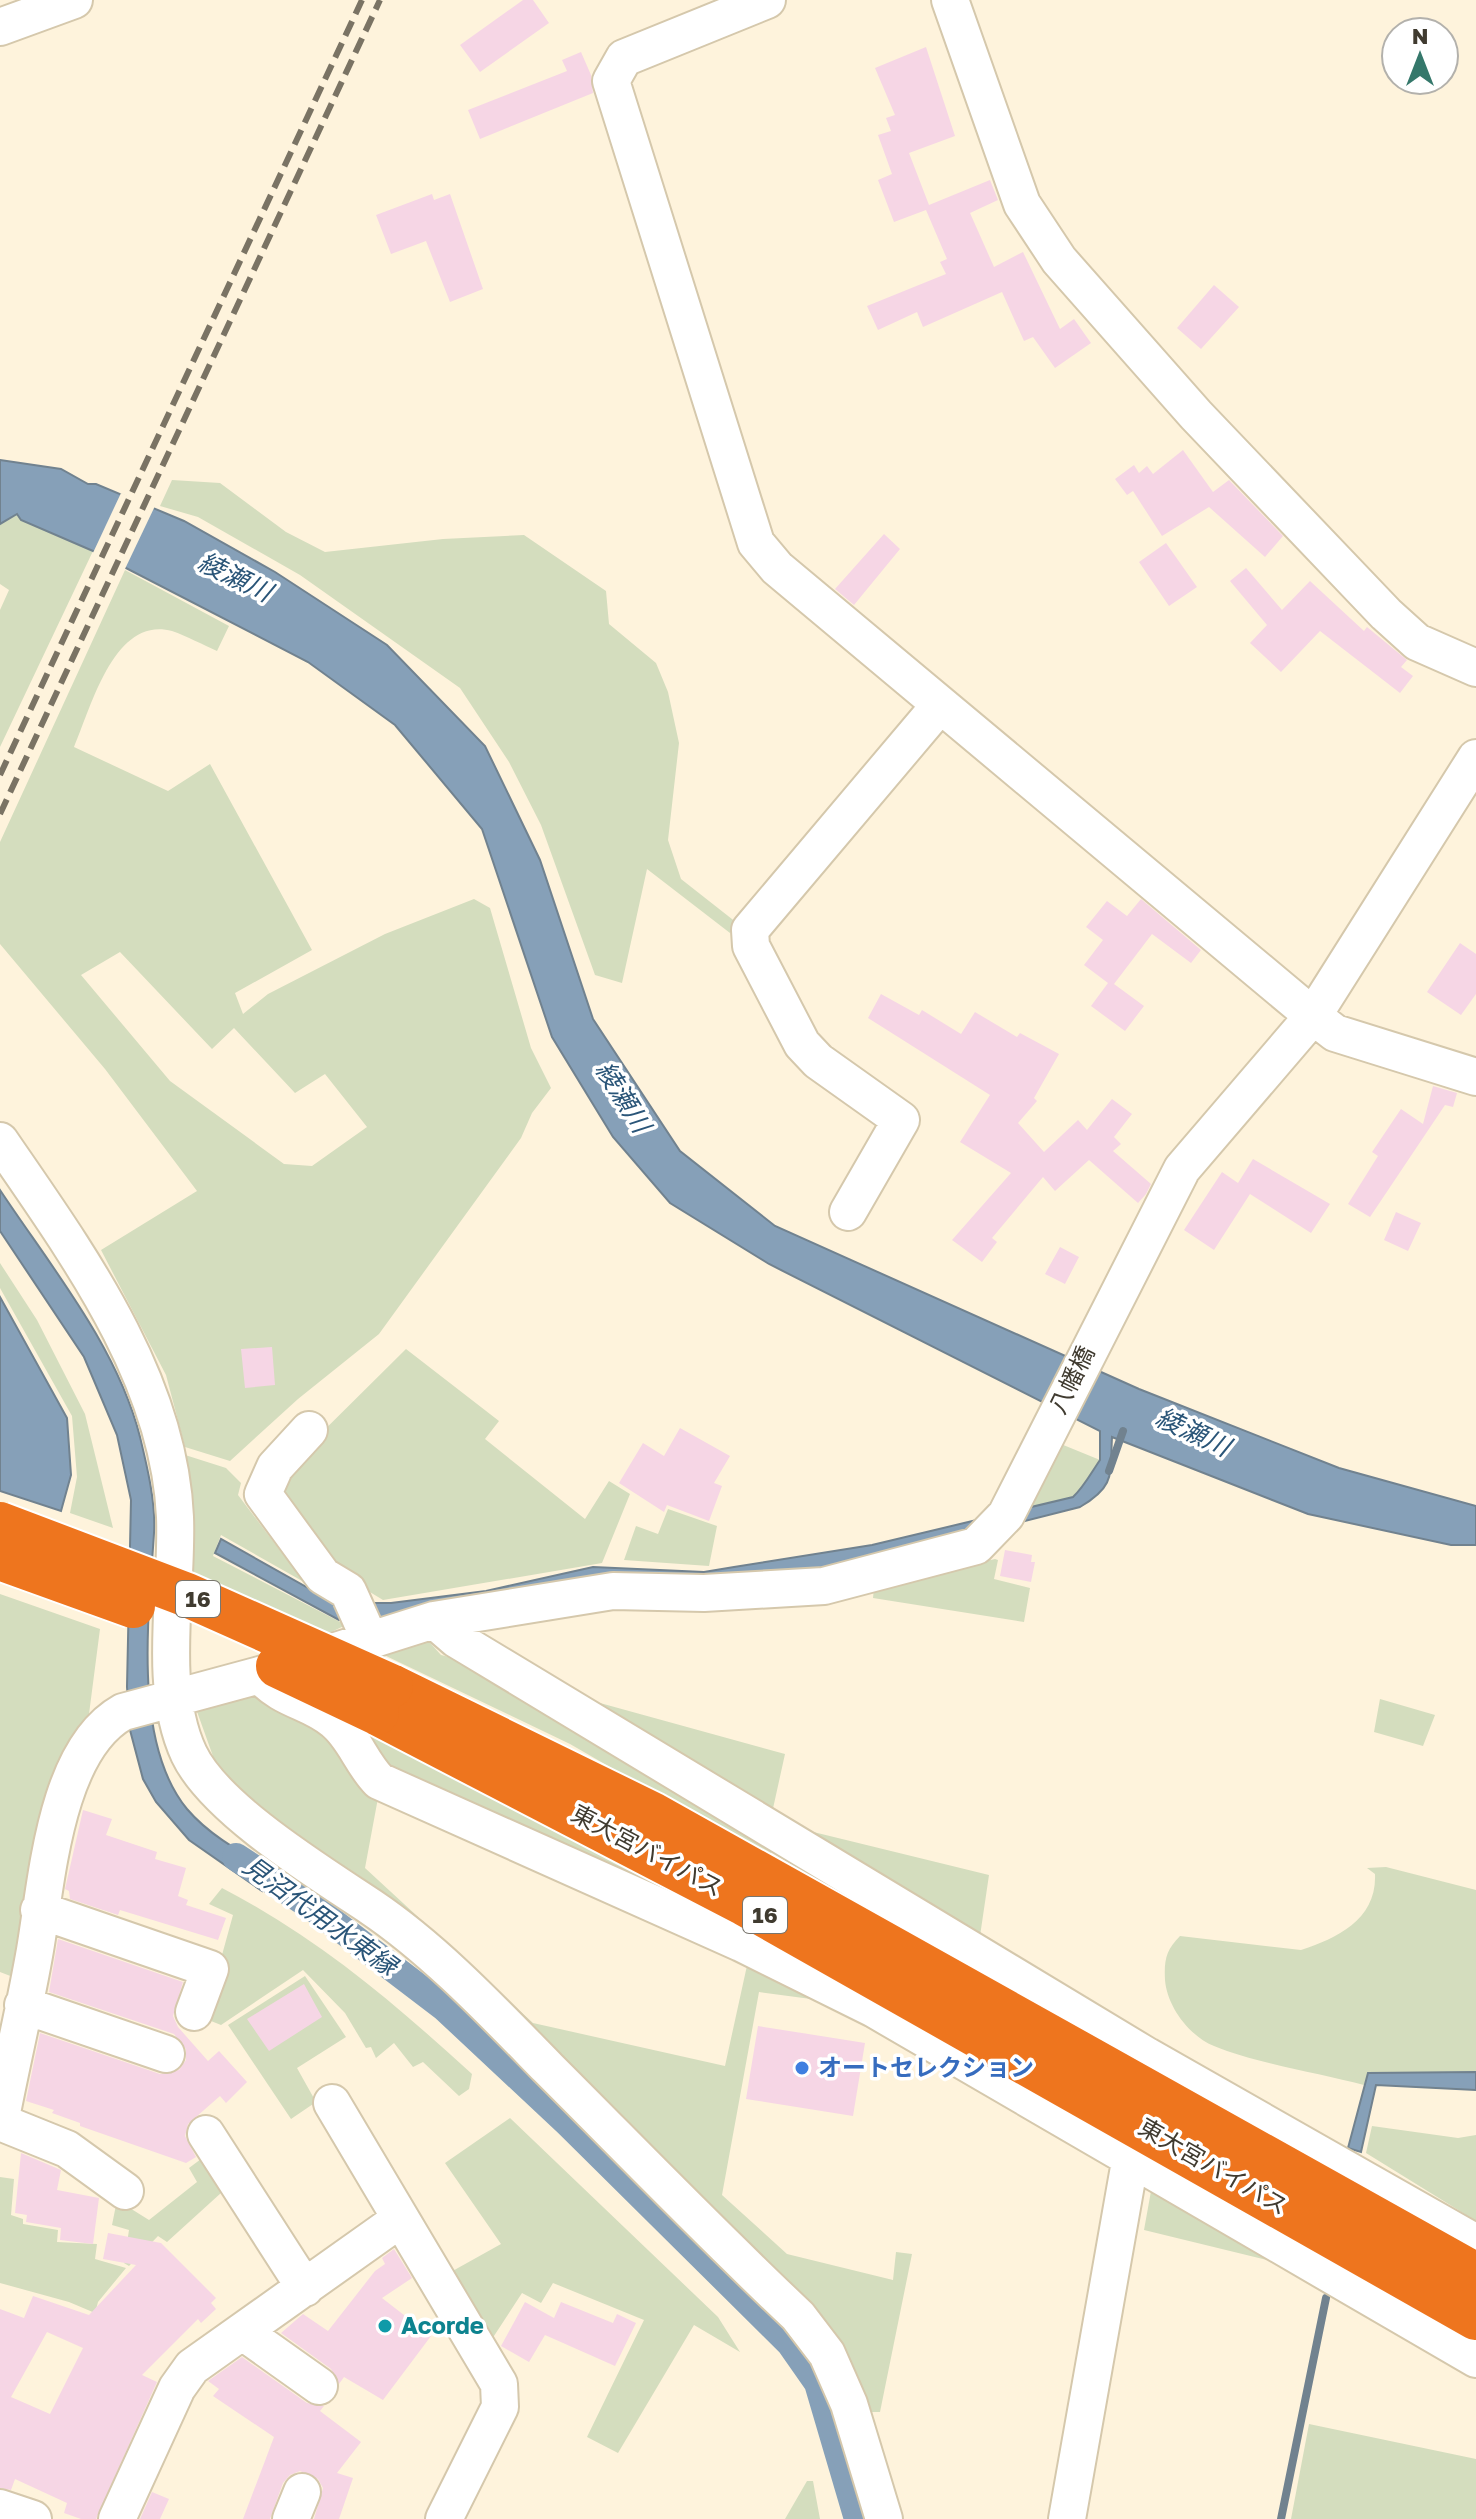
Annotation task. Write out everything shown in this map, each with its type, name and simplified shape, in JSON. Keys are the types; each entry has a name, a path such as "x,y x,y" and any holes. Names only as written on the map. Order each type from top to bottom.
{"highway":[{"name":"東大宮バイパス","path":"0,1524 187,1595 384,1699"},
{"name":"東大宮バイパス","path":"0,1558 384,1699 665,1822 1141,2107 1476,2318"},
{"name":"東大宮バイパス","path":"1141,2107 1476,2275"}],"street":[{"path":"0,27 74,0"},
{"path":"767,0 624,58 611,81 756,543 777,568 1335,1033 1476,1077"},
{"path":"950,0 1022,204 1059,260 1196,415 1386,614 1417,642 1476,668"},
{"path":"848,1212 901,1120 818,1061 802,1044 751,946 750,930 940,705"},
{"name":"八幡橋","path":"434,1620 613,1591 704,1593 824,1586 976,1546 989,1536 1011,1506 1095,1334 1182,1169 1313,1016 1476,758"},
{"path":"0,1141 107,1306 143,1384 162,1440 175,1516 168,1701 189,1755 212,1786 264,1832 385,1917 496,2015 798,2316 827,2354 849,2404 884,2519"},
{"path":"309,1430 275,1467 263,1494 323,1576 348,1591 370,1633"},
{"path":"125,2191 67,2149 0,2122 14,2018 35,1947 47,1862 85,1747 101,1727 123,1712 260,1675 370,1633 434,1620 456,1639 1141,2107 1476,2359"},
{"path":"260,1675 275,1692 333,1719 379,1781 560,1859 874,2009 1141,2107 1476,2243"},
{"path":"39,1910 210,1969 194,2012"},
{"path":"14,2018 166,2054"},
{"path":"332,2103 499,2384 500,2407 444,2519"},
{"path":"1067,2519 1141,2107"},
{"path":"206,2134 305,2288"},
{"path":"117,2519 177,2388 192,2367 399,2220"},
{"path":"243,2332 319,2386"},
{"path":"0,2508 33,2519"}],"green space":[{"path":"172,480 220,483 286,532 325,552 443,539 524,535 606,591 609,624 656,663 668,692 679,743 668,840 681,879 737,923 730,933 647,869 622,983 595,975 541,825 509,762 460,688 300,575 198,517 160,506"},
{"path":"17,514 21,520 93,551 0,747 0,610 9,590 0,584 0,524"},
{"path":"125,570 229,626 217,651 172,631 152,630 135,637 120,650 108,668 74,747 168,791 210,764 312,950 235,993 243,1014 268,994 385,934 474,899 490,908 531,1048 551,1088 532,1113 521,1138 379,1334 298,1399 230,1461 185,1447 166,1375 101,1250 197,1191 105,1069 0,944 0,842","holes":["120,952 212,1049 234,1028 295,1093 325,1074 367,1127 312,1166 284,1164 170,1081 81,975"]},
{"path":"0,1263 37,1320 85,1414 113,1528 70,1513 77,1477 72,1416 0,1288"},
{"path":"406,1349 499,1421 485,1439 585,1519 609,1481 630,1494 602,1563 383,1600 332,1569 273,1495 286,1468"},
{"path":"1056,1442 1100,1460 1074,1497 1055,1504 1022,1509"},
{"path":"182,1454 226,1468 241,1483 238,1495 304,1582 221,1535 213,1556 346,1625 327,1634 191,1575"},
{"path":"668,1509 717,1526 709,1566 624,1560 636,1526 658,1534"},
{"path":"998,1560 994,1579 1030,1588 1024,1622 873,1598 874,1588"},
{"path":"0,1594 100,1629 89,1714 38,1855 13,1977 0,1972"},
{"path":"423,1635 441,1655 483,1665 773,1849 768,1858 570,1744 384,1655"},
{"path":"255,1692 330,1724 378,1798 365,1868 533,2023 725,2066 748,1961 826,2001 759,1992 722,2195 787,2254 893,2280 896,2252 912,2254 880,2412 865,2412 808,2306 699,2194 364,1879 298,1836 219,1773 195,1706"},
{"path":"1380,1699 1435,1715 1423,1746 1374,1732"},
{"path":"600,1703 785,1754 772,1813"},
{"path":"352,1719 742,1923 737,1931 383,1770"},
{"path":"793,1827 989,1875 980,1936"},
{"path":"1386,1867 1476,1890 1476,2072 1368,2073 1364,2085 1230,2052 1196,2035 1181,2019 1170,2000 1165,1973 1169,1951 1180,1936 1301,1950 1341,1933 1353,1924 1362,1915 1374,1890 1375,1874 1367,1868"},
{"path":"222,1888 290,1928 383,1997 472,2074 469,2089 459,2096 423,2062 413,2067 394,2043 376,2058 371,2047 366,2048 345,2013 303,1970 221,2025 211,2021 217,1960 222,1955 233,1915 209,1904"},
{"path":"305,1976 346,2037 297,2068 316,2102 291,2119 228,2025"},
{"path":"510,2118 718,2317 740,2352 694,2325 618,2453 587,2437 644,2320 553,2283 541,2303 522,2293 492,2339 449,2273 501,2244 445,2163"},
{"path":"1372,2126 1458,2138 1476,2135 1476,2221 1366,2153"},
{"path":"209,2153 232,2183 167,2242 158,2236 129,2266 124,2263 129,2230 112,2225 117,2200 149,2220 197,2182 189,2168"},
{"path":"0,2177 14,2179 11,2215 23,2219 23,2224 58,2230 57,2242 97,2244 95,2259 126,2268 98,2302 95,2313 69,2302 0,2283"},
{"path":"1153,2180 1270,2254 1267,2260 1144,2230"},
{"path":"1309,2424 1476,2459 1476,2519 1291,2519"},
{"path":"807,2481 813,2481 820,2519 785,2519"}],"water":[{"name":"綾瀬川","path":"0,460 61,469 88,484 96,484 184,521 275,572 387,645 485,746 540,860 593,1019 680,1151 775,1226 1139,1389 1339,1468 1476,1506 1476,1545 1451,1545 1308,1514 1112,1437 1109,1478 1100,1492 1080,1507 875,1559 726,1585 339,1620 215,1553 221,1539 335,1603 391,1603 486,1591 593,1567 704,1572 872,1545 1073,1497 1100,1460 1100,1431 769,1264 670,1203 613,1137 552,1037 482,829 395,725 308,662 93,551 21,520 17,514 0,524"},
{"path":"0,1190 99,1339 116,1371 140,1437 154,1509 148,1676 158,1749 170,1781 187,1809 226,1843 271,1869 262,1891 189,1840 156,1802 143,1779 130,1730 127,1687 131,1500 117,1435 84,1357 0,1231"},
{"path":"0,1297 67,1418 71,1475 61,1511 0,1491"},
{"path":"1476,2072 1476,2090 1376,2085 1361,2152 1348,2148 1368,2073"}],"pier":[{"path":"121,493 155,506 124,571 92,555"}],"building":[{"path":"523,0 533,0 549,23 480,72 460,45"},
{"path":"926,47 955,136 909,153 929,205 990,180 998,200 970,213 994,267 1023,252 1060,329 1074,319 1091,343 1055,368 1033,337 1024,341 1002,292 923,327 917,312 878,330 867,306 946,274 940,262 947,259 926,210 894,222 878,180 892,174 878,135 891,131 886,118 895,115 875,68"},
{"path":"581,52 591,75 593,93 480,139 468,110 567,71 562,60"},
{"path":"432,194 434,200 450,194 483,289 450,302 426,241 391,254 376,215"},
{"path":"1214,285 1239,307 1201,349 1177,328"},
{"path":"1183,450 1213,492 1229,480 1283,536 1265,557 1209,507 1162,536 1133,491 1127,495 1115,479 1134,465 1139,473 1147,466 1153,474"},
{"path":"884,534 900,549 854,605 835,589"},
{"path":"1166,543 1197,587 1169,606 1139,562"},
{"path":"1246,568 1282,610 1310,581 1364,631 1367,627 1407,660 1401,667 1413,676 1400,693 1320,631 1281,672 1250,643 1267,625 1230,581"},
{"path":"1141,899 1201,950 1191,963 1152,934 1114,984 1144,1006 1125,1031 1091,1006 1108,983 1084,965 1103,940 1086,927 1107,901 1127,916"},
{"path":"1460,943 1476,954 1476,994 1461,1015 1427,992"},
{"path":"881,994 919,1015 922,1010 961,1034 975,1012 1017,1037 1020,1033 1059,1054 1034,1098 1037,1101 1018,1123 1044,1152 1078,1120 1087,1130 1112,1099 1132,1114 1114,1137 1121,1144 1113,1151 1151,1184 1146,1194 1138,1203 1089,1160 1055,1191 1043,1177 992,1238 997,1242 982,1262 952,1240 1011,1173 960,1142 990,1095 868,1018"},
{"path":"1433,1086 1457,1093 1453,1107 1445,1105 1370,1217 1348,1204 1378,1156 1372,1152 1401,1109 1423,1124"},
{"path":"1253,1159 1330,1204 1311,1233 1250,1194 1214,1250 1184,1230 1222,1172 1238,1183"},
{"path":"1396,1212 1421,1223 1408,1251 1384,1240"},
{"path":"1060,1247 1079,1257 1065,1284 1045,1274"},
{"path":"272,1347 275,1385 245,1388 241,1349"},
{"path":"680,1428 730,1456 714,1483 722,1486 709,1521 667,1505 664,1512 619,1483 643,1443 664,1456"},
{"path":"1005,1550 1032,1555 1031,1562 1035,1562 1031,1582 1000,1576"},
{"path":"83,1810 112,1819 106,1835 157,1852 155,1859 186,1868 178,1896 188,1900 186,1905 226,1918 218,1940 120,1910 118,1915 70,1899 69,1891 65,1889"},
{"path":"58,1939 183,1982 173,2016 178,2027 208,2061 219,2051 247,2082 226,2103 220,2096 188,2124 185,2136 196,2157 186,2163 80,2126 80,2123 52,2113 54,2110 26,2101 40,2033 160,2074 179,2070 186,2060 186,2049 174,2034 49,1992"},
{"path":"304,1984 322,2017 269,2051 247,2019"},
{"path":"758,2026 865,2043 853,2116 746,2099"},
{"path":"21,2153 61,2170 57,2190 99,2198 93,2244 60,2240 61,2228 26,2222 27,2215 15,2213"},
{"path":"108,2233 161,2243 216,2298 211,2303 216,2309 201,2323 198,2319 142,2375 157,2382 96,2519 81,2519 64,2513 67,2503 15,2479 11,2490 0,2488 0,2309 24,2318 33,2296 89,2315 136,2265 103,2259","holes":["47,2332 83,2348 50,2414 11,2397"]},
{"path":"394,2249 412,2278 382,2298 431,2336 383,2400 344,2377 339,2384 331,2369 281,2333 303,2314 328,2331 375,2271 385,2264 382,2258"},
{"path":"525,2302 554,2318 561,2302 613,2323 617,2314 636,2323 615,2366 545,2335 529,2362 501,2346"},
{"path":"242,2357 307,2403 324,2406 320,2411 361,2442 337,2473 353,2478 339,2519 314,2519 323,2488 318,2479 300,2471 290,2475 283,2483 270,2519 243,2519 274,2437 213,2396 219,2389 208,2381"},
{"path":"152,2492 169,2499 160,2519 140,2519"}],"waterway":[{"path":"1109,1471 1123,1431"},
{"name":"見沼代用水東縁","path":"236,1857 314,1908 444,2007 568,2123 790,2343 818,2383 858,2519"},
{"path":"1281,2519 1326,2298"}],"railway":[{"path":"0,775 362,0"},
{"path":"0,814 380,0"}],"place":[{"name":"オートセレクション","path":"802,2068"},
{"name":"Acorde","path":"385,2326"}]}
